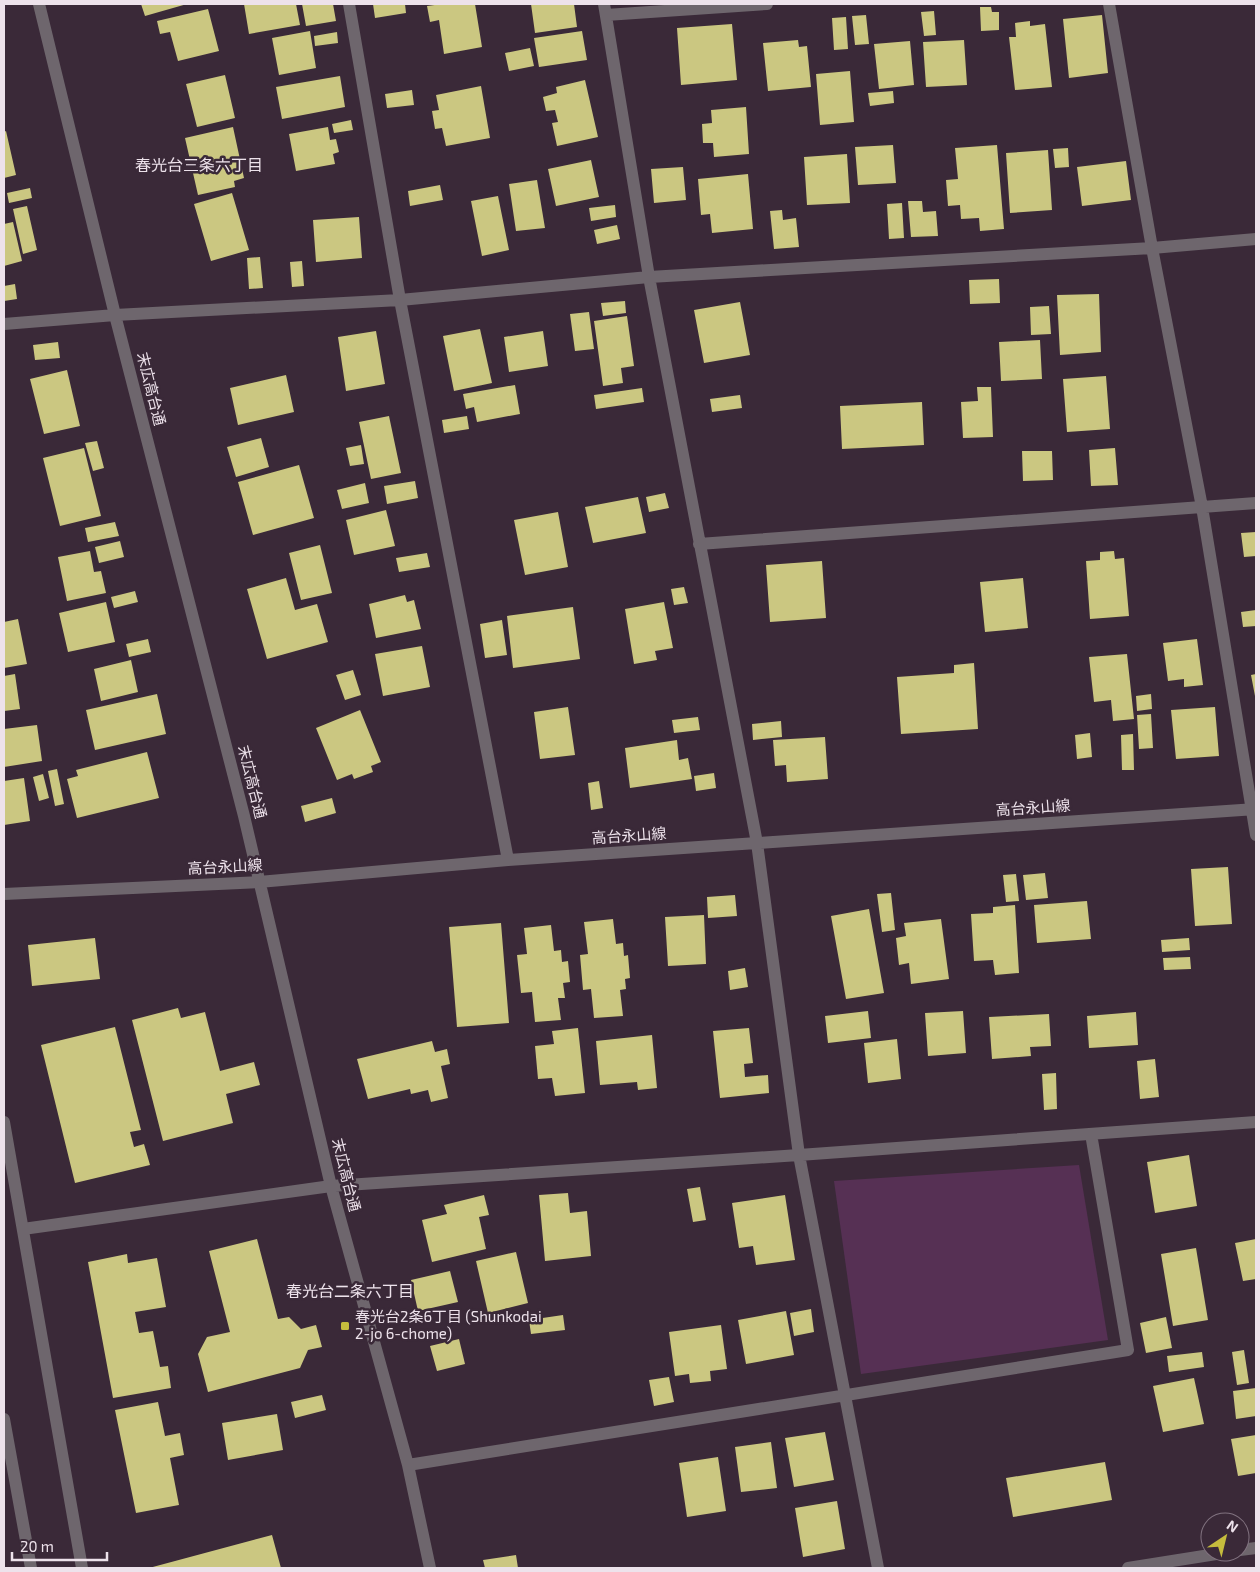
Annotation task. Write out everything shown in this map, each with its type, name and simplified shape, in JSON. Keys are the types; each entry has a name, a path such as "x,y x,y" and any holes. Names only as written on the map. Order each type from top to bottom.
{"street":[{"name":"末広高台通","path":"39,4 115,315 244,816 332,1186 408,1466 430,1568"},
{"path":"349,4 400,300 508,860"},
{"path":"767,4 605,10 649,277 757,843 799,1154 878,1568"},
{"path":"1109,4 1152,248 1202,507 1254,809 1256,835"},
{"path":"4,324 115,315 400,300 649,277 1152,248 1256,239"},
{"path":"699,544 1256,503"},
{"name":"高台永山線","path":"4,894 259,882 508,860 1254,809"},
{"path":"4,1122 82,1568"},
{"path":"23,1229 332,1186 1256,1122"},
{"path":"408,1466 1128,1350 1090,1134"},
{"path":"4,1419 31,1568"},
{"path":"1128,1568 1200,1556"}],"shaded area":[{"path":"1079,1165 1108,1340 861,1374 834,1181"}],"building":[{"path":"141,4 187,4 145,16"},
{"path":"244,4 296,4 300,25 249,34"},
{"path":"302,4 333,4 336,21 306,26"},
{"path":"373,4 405,4 406,13 375,18"},
{"path":"475,4 482,47 444,54 439,20 430,22 427,6"},
{"path":"531,4 574,4 577,27 535,33"},
{"path":"980,7 991,7 992,12 999,12 999,30 981,31"},
{"path":"208,9 219,51 178,61 170,32 160,34 157,21"},
{"path":"934,11 936,35 924,36 921,12"},
{"path":"866,15 869,44 855,45 852,16"},
{"path":"1102,15 1108,73 1069,78 1063,19"},
{"path":"846,17 848,49 834,50 832,18"},
{"path":"1030,21 1030,26 1045,24 1052,87 1015,90 1009,37 1016,37 1015,23"},
{"path":"732,24 737,80 681,85 677,28"},
{"path":"310,31 316,68 279,75 272,38"},
{"path":"582,31 587,60 539,67 534,38"},
{"path":"337,32 338,43 315,46 314,36"},
{"path":"798,40 799,47 807,46 811,87 768,91 763,43"},
{"path":"964,40 967,85 926,87 923,42"},
{"path":"910,41 914,85 879,89 874,44"},
{"path":"530,48 534,66 509,71 505,53"},
{"path":"850,71 854,122 820,125 816,74"},
{"path":"225,75 235,118 197,127 186,84"},
{"path":"340,76 345,107 282,119 276,87"},
{"path":"585,80 598,137 557,146 552,123 558,122 555,110 546,111 543,97 557,93 556,87"},
{"path":"481,86 490,138 446,146 442,128 435,129 432,111 439,110 436,95"},
{"path":"412,90 414,105 387,108 385,94"},
{"path":"893,91 894,103 870,106 868,93"},
{"path":"746,107 749,154 714,157 713,143 703,143 702,124 712,123 711,110"},
{"path":"351,120 353,130 334,133 332,124"},
{"path":"233,127 244,178 234,181 235,187 198,195 185,138"},
{"path":"328,127 330,140 336,139 339,152 333,154 335,164 296,171 289,134"},
{"path":"6,131 16,175 4,178 4,132"},
{"path":"893,145 896,183 858,185 855,147"},
{"path":"997,145 1004,229 980,231 979,218 961,219 960,205 948,206 946,180 958,179 955,148"},
{"path":"1068,148 1069,167 1055,168 1053,149"},
{"path":"1048,150 1052,210 1010,213 1006,153"},
{"path":"847,154 850,203 807,205 804,157"},
{"path":"591,160 599,197 556,206 548,169"},
{"path":"1126,161 1131,200 1082,206 1077,167"},
{"path":"683,167 686,200 654,203 651,169"},
{"path":"748,174 753,229 712,233 710,214 701,215 698,179"},
{"path":"537,180 545,228 516,231 509,184"},
{"path":"440,185 443,200 410,206 408,191"},
{"path":"30,188 32,198 9,203 7,193"},
{"path":"232,193 249,250 211,261 194,204"},
{"path":"498,196 509,250 482,256 471,201"},
{"path":"908,201 922,201 923,212 936,211 938,236 911,237"},
{"path":"902,203 904,238 889,239 887,204"},
{"path":"615,205 616,217 591,221 589,208"},
{"path":"27,206 37,250 23,254 13,209"},
{"path":"782,210 783,220 796,218 799,247 774,249 770,211"},
{"path":"359,217 362,258 316,262 313,220"},
{"path":"13,222 22,261 4,266 4,224"},
{"path":"617,225 620,239 597,244 594,230"},
{"path":"260,257 263,288 249,289 247,258"},
{"path":"302,261 304,286 292,287 290,262"},
{"path":"999,279 1000,303 970,304 969,280"},
{"path":"15,284 17,299 4,301 4,286"},
{"path":"1099,294 1101,352 1060,355 1057,295"},
{"path":"625,301 626,313 603,316 601,303"},
{"path":"740,302 750,355 704,363 694,310"},
{"path":"1049,306 1051,334 1031,335 1030,307"},
{"path":"589,312 594,349 575,351 570,314"},
{"path":"627,316 634,366 621,368 623,383 603,386 594,321"},
{"path":"480,329 492,383 454,391 443,336"},
{"path":"376,331 385,384 346,391 338,337"},
{"path":"543,331 548,366 509,372 504,337"},
{"path":"1040,340 1042,379 1001,381 999,342"},
{"path":"58,342 60,358 35,360 33,345"},
{"path":"67,370 80,426 44,434 30,379"},
{"path":"286,375 294,412 238,425 230,388"},
{"path":"1106,376 1110,429 1067,432 1063,379"},
{"path":"515,385 520,414 477,422 474,407 466,409 463,394"},
{"path":"977,387 991,387 993,437 963,438 961,402 978,401"},
{"path":"642,388 644,402 596,409 594,395"},
{"path":"740,395 742,408 712,412 710,399"},
{"path":"922,402 924,445 842,449 840,406"},
{"path":"389,416 401,473 371,479 359,422"},
{"path":"467,416 469,429 444,433 442,420"},
{"path":"261,438 269,467 236,477 227,447"},
{"path":"97,441 104,468 93,471 85,443"},
{"path":"361,445 364,464 350,466 346,448"},
{"path":"84,448 101,516 60,526 43,458"},
{"path":"1115,448 1118,485 1091,486 1089,450"},
{"path":"1022,451 1052,451 1053,480 1023,481"},
{"path":"299,465 314,518 253,535 238,482"},
{"path":"415,481 418,498 387,504 384,486"},
{"path":"365,483 369,503 342,509 337,490"},
{"path":"665,493 669,508 649,512 646,497"},
{"path":"638,497 646,533 593,543 585,507"},
{"path":"386,510 395,546 354,555 346,520"},
{"path":"558,512 568,567 525,575 514,520"},
{"path":"115,522 119,536 88,542 85,528"},
{"path":"1256,532 1256,556 1244,557 1241,533"},
{"path":"120,541 124,557 99,563 95,547"},
{"path":"320,545 332,593 301,600 289,553"},
{"path":"90,551 94,572 101,571 106,593 67,601 58,557"},
{"path":"1114,551 1115,559 1124,558 1129,616 1090,619 1086,561 1100,560 1100,552"},
{"path":"427,553 430,567 399,572 396,558"},
{"path":"822,561 826,618 770,622 766,565"},
{"path":"286,578 295,610 317,604 328,642 267,659 247,589"},
{"path":"1023,578 1028,628 985,632 980,582"},
{"path":"684,587 688,603 674,605 671,589"},
{"path":"135,591 138,602 114,608 111,597"},
{"path":"405,595 407,602 414,600 421,629 376,638 369,604"},
{"path":"106,602 115,642 68,652 59,613"},
{"path":"664,602 673,648 655,651 657,660 634,664 625,609"},
{"path":"573,607 580,659 513,668 507,616"},
{"path":"1256,610 1256,626 1243,627 1241,612"},
{"path":"18,619 27,664 4,668 4,622"},
{"path":"502,620 507,655 485,658 480,624"},
{"path":"148,639 151,652 129,657 126,644"},
{"path":"1197,639 1203,685 1184,687 1184,679 1168,681 1163,643"},
{"path":"422,646 430,687 383,696 375,654"},
{"path":"1127,654 1134,719 1113,721 1111,700 1094,702 1089,657"},
{"path":"131,660 138,692 101,701 94,669"},
{"path":"974,663 978,729 901,734 897,677 954,673 954,665"},
{"path":"353,670 361,695 345,700 336,675"},
{"path":"15,674 20,709 4,711 4,676"},
{"path":"1256,674 1256,696 1255,696 1251,675"},
{"path":"157,694 166,734 95,750 86,710"},
{"path":"1151,694 1152,709 1137,711 1136,696"},
{"path":"568,707 575,755 540,759 534,712"},
{"path":"1215,707 1219,756 1176,759 1171,710"},
{"path":"360,710 381,762 371,766 373,772 354,779 352,774 337,780 316,728"},
{"path":"1151,714 1153,748 1139,749 1137,715"},
{"path":"698,717 700,730 674,733 672,720"},
{"path":"781,721 782,737 753,740 752,724"},
{"path":"37,725 42,761 4,767 4,729"},
{"path":"1090,733 1092,757 1077,759 1075,735"},
{"path":"1133,734 1134,770 1122,770 1121,735"},
{"path":"825,737 828,779 787,782 786,765 775,766 773,740"},
{"path":"677,740 679,760 688,758 692,779 630,788 625,748"},
{"path":"147,752 159,798 77,818 67,779 78,776 76,770"},
{"path":"57,769 64,804 55,806 48,771"},
{"path":"714,773 716,788 696,791 694,776"},
{"path":"43,774 49,798 39,801 33,777"},
{"path":"24,778 30,821 4,825 4,781"},
{"path":"599,781 603,808 591,810 588,783"},
{"path":"332,798 336,813 305,822 301,806"},
{"path":"1228,867 1232,924 1195,926 1191,869"},
{"path":"1045,873 1048,898 1026,900 1023,875"},
{"path":"1016,874 1019,901 1006,902 1003,875"},
{"path":"891,893 895,930 882,932 877,894"},
{"path":"735,895 737,916 708,918 707,897"},
{"path":"1087,901 1091,939 1037,943 1034,905"},
{"path":"1015,905 1019,973 995,975 993,960 974,961 971,914 993,913 993,907"},
{"path":"869,909 884,993 846,999 831,916"},
{"path":"704,915 706,964 668,966 665,917"},
{"path":"613,919 616,944 623,943 624,956 628,955 630,978 625,979 626,989 620,990 623,1016 594,1018 591,989 583,990 580,955 588,954 584,922"},
{"path":"941,919 949,979 911,984 909,963 899,965 896,938 906,936 904,923"},
{"path":"501,923 509,1023 457,1027 449,927"},
{"path":"551,925 554,951 561,950 562,962 568,961 570,982 563,983 565,998 558,998 561,1020 535,1022 532,992 521,993 517,955 527,954 524,928"},
{"path":"95,938 100,979 32,986 28,945"},
{"path":"1189,938 1190,950 1162,952 1161,940"},
{"path":"1190,957 1191,969 1164,970 1163,958"},
{"path":"745,968 748,987 730,990 728,971"},
{"path":"178,1008 181,1018 205,1012 220,1071 254,1062 260,1085 226,1094 233,1123 163,1141 132,1020"},
{"path":"868,1011 871,1038 828,1043 825,1016"},
{"path":"963,1011 966,1053 928,1056 925,1013"},
{"path":"1136,1012 1138,1045 1089,1048 1087,1016"},
{"path":"1049,1014 1051,1046 1030,1047 1031,1056 992,1059 989,1017"},
{"path":"115,1027 141,1130 130,1132 134,1147 144,1144 150,1165 75,1183 41,1045"},
{"path":"578,1028 585,1093 555,1096 552,1078 538,1079 535,1046 554,1044 552,1031"},
{"path":"749,1028 753,1063 744,1064 745,1077 768,1075 769,1093 720,1098 713,1031"},
{"path":"652,1035 657,1088 638,1090 637,1082 600,1085 596,1041"},
{"path":"897,1039 901,1079 868,1083 864,1043"},
{"path":"432,1041 435,1052 447,1049 450,1064 441,1066 448,1098 431,1102 428,1090 411,1094 410,1089 368,1099 357,1059"},
{"path":"1155,1059 1159,1097 1140,1099 1137,1061"},
{"path":"1056,1073 1057,1109 1044,1110 1042,1074"},
{"path":"1189,1155 1197,1206 1155,1213 1147,1162"},
{"path":"700,1187 706,1220 693,1222 687,1189"},
{"path":"568,1193 570,1213 587,1211 591,1256 545,1261 539,1195"},
{"path":"484,1195 489,1215 479,1217 486,1249 432,1262 422,1220 447,1214 444,1205"},
{"path":"785,1195 795,1260 756,1265 753,1246 739,1248 732,1203"},
{"path":"257,1239 278,1319 289,1317 301,1329 316,1325 322,1347 308,1350 300,1368 208,1392 198,1354 207,1337 230,1332 209,1251"},
{"path":"1256,1239 1256,1279 1243,1281 1235,1243"},
{"path":"1196,1248 1208,1320 1173,1326 1161,1254"},
{"path":"516,1252 528,1303 488,1313 476,1261"},
{"path":"127,1254 128,1263 157,1258 166,1307 135,1312 139,1333 153,1331 160,1367 168,1366 171,1388 113,1398 88,1262"},
{"path":"450,1271 458,1302 418,1311 411,1280"},
{"path":"811,1309 814,1332 794,1336 790,1313"},
{"path":"786,1311 794,1355 746,1364 738,1320"},
{"path":"563,1315 565,1330 531,1334 529,1320"},
{"path":"1166,1317 1172,1348 1146,1353 1140,1323"},
{"path":"721,1325 727,1369 710,1371 711,1381 690,1383 689,1374 675,1376 669,1332"},
{"path":"459,1339 465,1364 437,1371 430,1346"},
{"path":"1244,1350 1249,1383 1237,1385 1232,1352"},
{"path":"1202,1352 1204,1367 1169,1372 1167,1356"},
{"path":"669,1377 674,1402 654,1406 649,1380"},
{"path":"1194,1378 1204,1424 1163,1432 1153,1386"},
{"path":"1256,1388 1256,1416 1236,1419 1233,1391"},
{"path":"322,1395 326,1410 295,1418 291,1402"},
{"path":"158,1402 165,1436 180,1433 184,1455 170,1458 179,1505 136,1513 115,1410"},
{"path":"277,1414 283,1450 228,1460 222,1423"},
{"path":"825,1432 834,1480 794,1487 785,1438"},
{"path":"1256,1435 1256,1473 1238,1476 1231,1439"},
{"path":"771,1442 777,1488 741,1492 735,1447"},
{"path":"718,1457 726,1511 687,1517 679,1463"},
{"path":"1105,1462 1112,1500 1013,1517 1006,1478"},
{"path":"837,1501 845,1549 803,1557 795,1508"},
{"path":"272,1535 281,1568 149,1568"},
{"path":"516,1555 518,1568 485,1568 483,1560"}],"place":[{"name":"春光台2条6丁目 (Shunkodai 2-jo 6-chome)","path":"345,1326"}],"district":[{"name":"春光台三条六丁目","path":"199,165"},
{"name":"春光台二条六丁目","path":"350,1291"}]}
